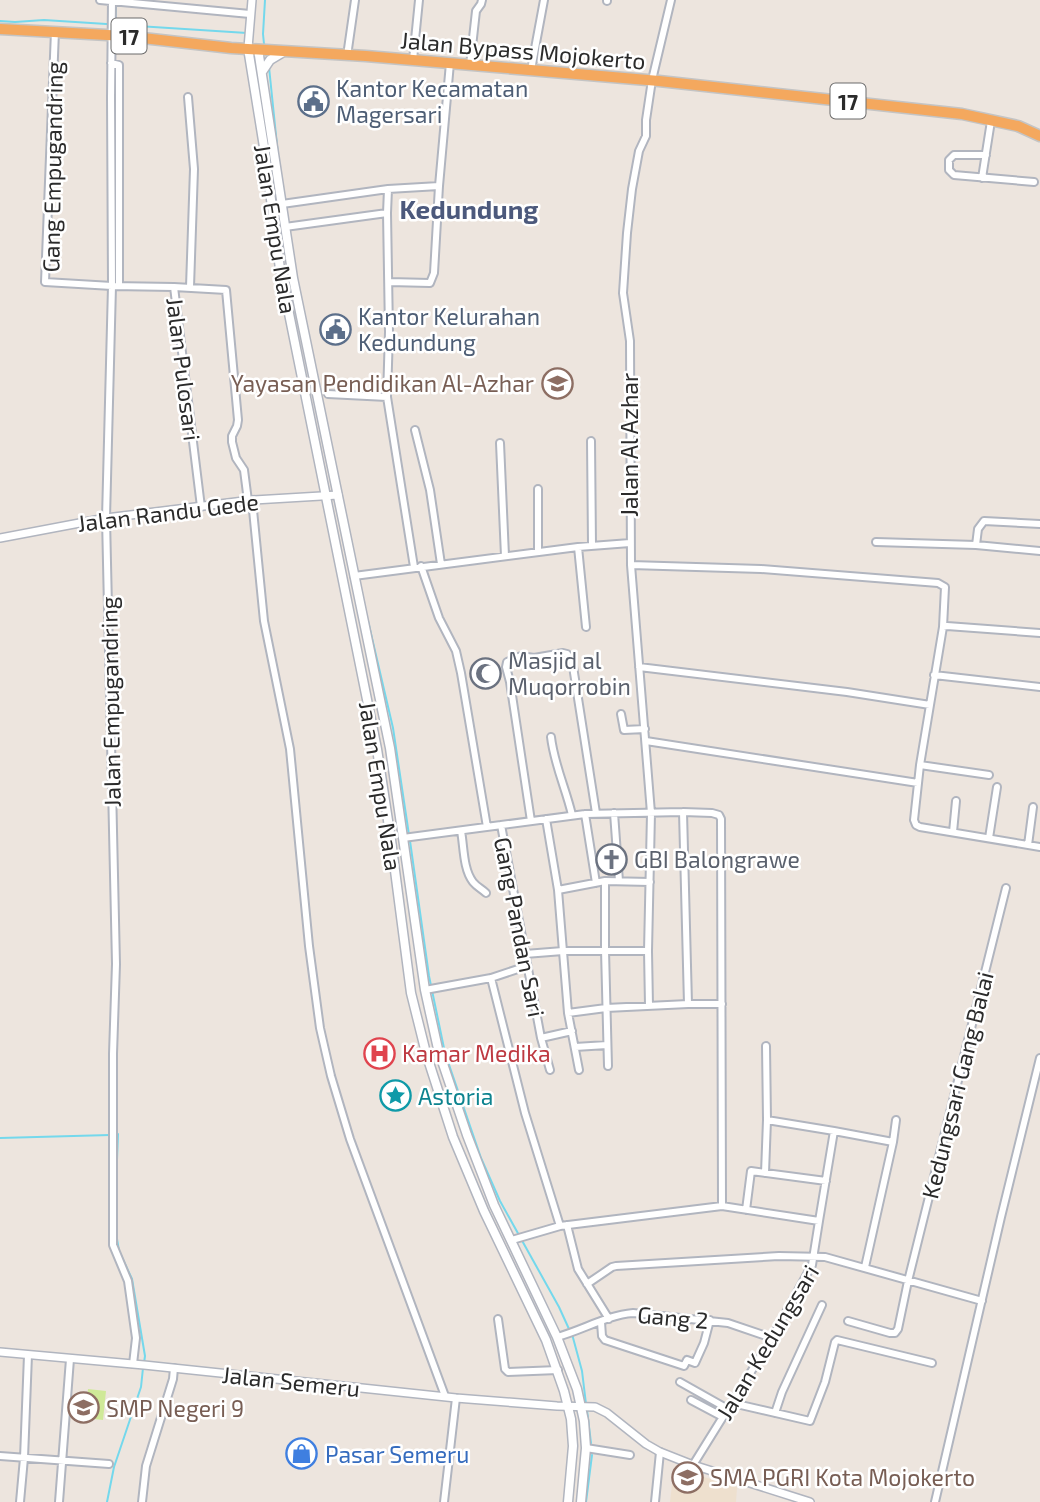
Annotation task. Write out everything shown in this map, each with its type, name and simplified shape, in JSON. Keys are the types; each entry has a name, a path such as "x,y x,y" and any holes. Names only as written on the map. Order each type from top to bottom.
{"highway":[{"name":"Jalan Bypass Mojokerto","path":"0,29 55,31 111,28 261,52 348,55 652,80 962,114 1018,127 1040,136"}],"main road":[{"name":"Jalan Empu Nala","path":"261,52 290,225 293,278 338,495 358,575 407,838 438,1049 494,1205 517,1238 585,1407 586,1448 581,1502"},
{"name":"Jalan Empu Nala","path":"261,52 279,262 377,749 411,993 426,1053 449,1125 484,1211 558,1370 569,1406 573,1446 568,1502"},
{"path":"261,52 263,70"},
{"path":"279,262 290,261"},
{"path":"283,280 293,278"},
{"path":"484,1211 494,1205"}],"street":[{"path":"100,0 186,4 250,14"},
{"path":"252,0 250,34 261,52"},
{"path":"348,55 355,0"},
{"path":"414,60 419,0"},
{"path":"531,70 544,0"},
{"name":"Jalan Al Azhar","path":"649,1006 651,813 631,565 630,341 622,293 629,208 639,151 646,136 652,80 671,0"},
{"path":"111,28 114,1"},
{"path":"470,65 476,10 481,3"},
{"name":"Jalan Empugandring","path":"111,28 116,160 116,286 110,518 116,964 113,1245 128,1281 138,1365"},
{"name":"Gang Empugandring","path":"55,31 45,282 116,286"},
{"path":"389,282 430,282 434,273 450,63"},
{"path":"188,97 194,169 190,287"},
{"path":"982,178 991,121"},
{"path":"986,155 954,155 948,163 949,170 952,174 1034,182"},
{"path":"286,203 388,188 439,186"},
{"path":"388,188 387,397 417,566 439,618 452,640 458,662 487,827"},
{"path":"290,225 387,213"},
{"name":"Jalan Pulosari","path":"116,286 174,286 201,507"},
{"path":"174,286 223,289 226,292 238,420 232,439 236,457 244,470 250,501 264,621 290,748 309,946 322,1039 350,1139 444,1396"},
{"path":"328,394 387,397"},
{"path":"415,430 430,490 441,564"},
{"path":"591,441 592,545"},
{"path":"500,443 505,556"},
{"path":"538,489 538,552"},
{"name":"Jalan Randu Gede","path":"0,538 110,518 250,501 338,495"},
{"path":"976,545 978,529 984,521 1040,524"},
{"path":"876,542 976,545 1040,551"},
{"path":"358,575 592,545 630,543"},
{"path":"578,547 586,627"},
{"path":"631,565 761,569 938,583 945,587 943,627 920,765 914,820 920,827 1040,847"},
{"path":"943,627 947,625 1040,633"},
{"path":"531,821 506,664 521,656 534,659 558,652 569,656 573,665 596,813"},
{"path":"639,667 848,692 930,705"},
{"path":"934,675 1040,687"},
{"path":"621,714 624,730 645,729"},
{"path":"551,737 554,758 572,815"},
{"path":"646,741 918,783"},
{"path":"920,765 989,775"},
{"path":"989,838 997,787"},
{"path":"953,832 956,801"},
{"path":"1028,845 1033,807"},
{"path":"407,838 596,813 683,812 719,815 722,1206"},
{"path":"683,812 688,1004"},
{"path":"614,813 619,881"},
{"path":"585,814 596,883"},
{"path":"546,819 558,890 568,1013 579,1070"},
{"name":"Gang Pandan Sari","path":"501,825 541,1038 550,1070"},
{"path":"461,831 467,870 474,884 486,894"},
{"path":"558,890 606,881 650,882"},
{"path":"606,881 608,1066"},
{"name":"Kedungsari Gang Balai","path":"848,1321 890,1333 897,1332 1006,888"},
{"path":"525,954 648,951"},
{"path":"429,989 491,978 527,966"},
{"path":"491,978 525,1113 575,1261 609,1319"},
{"path":"568,1013 606,1008 722,1004"},
{"path":"541,1038 572,1031"},
{"path":"575,1047 607,1045"},
{"path":"765,1173 766,1046"},
{"path":"935,1502 1040,1058"},
{"path":"767,1120 893,1142"},
{"path":"865,1267 896,1120"},
{"path":"587,1284 616,1266 779,1256 814,1258 834,1131"},
{"path":"746,1210 751,1171 826,1181"},
{"path":"517,1238 564,1226 722,1206 819,1221"},
{"name":"Jalan Kedungsari","path":"693,1465 772,1338 814,1258 828,1257 982,1301"},
{"path":"775,1413 780,1396 822,1306"},
{"name":"Gang 2","path":"558,1337 633,1313 710,1320 737,1325 772,1338"},
{"path":"498,1319 505,1369 508,1372 558,1370"},
{"path":"601,1322 605,1340 684,1366 687,1360 695,1363 710,1320"},
{"path":"680,1382 730,1406 810,1422 836,1341 932,1363"},
{"name":"Jalan Semeru","path":"0,1352 456,1398 585,1407"},
{"path":"20,1502 28,1355"},
{"path":"60,1502 70,1359"},
{"path":"142,1502 146,1466 174,1368"},
{"path":"444,1502 456,1398"},
{"path":"691,1400 723,1417"},
{"path":"585,1407 595,1407 607,1413 660,1452 810,1502"},
{"path":"586,1448 630,1455"},
{"path":"655,1502 660,1452"},
{"path":"0,1456 110,1464"}],"shaded area":[{"name":"SMA PGRI Kota Mojokerto","path":"674,1468 737,1487 736,1502 670,1502"}],"green space":[{"path":"88,1389 106,1391 103,1420 85,1418"}],"waterway":[{"path":"264,44 265,0"},
{"path":"115,24 116,5"},
{"path":"0,21 44,20 247,33"},
{"path":"269,67 278,155"},
{"path":"368,621 393,728 409,835"},
{"path":"410,841 429,976 445,1053 481,1158 500,1201 569,1329"},
{"path":"116,1185 118,1134"},
{"path":"0,1138 110,1135"},
{"path":"116,1233 119,1251 132,1279 144,1363"},
{"path":"572,1334 582,1371 586,1404"},
{"path":"107,1502 114,1467 141,1387 143,1368"},
{"path":"587,1410 591,1443"},
{"path":"586,1502 592,1455"}],"place":[{"name":"Kantor Kecamatan Magersari","path":"313,101"},
{"name":"Kantor Kelurahan Kedundung","path":"335,329"},
{"name":"Yayasan Pendidikan Al-Azhar","path":"557,383"},
{"name":"Masjid al Muqorrobin","path":"485,673"},
{"name":"GBI Balongrawe","path":"611,859"},
{"name":"Kamar Medika","path":"379,1053"},
{"name":"Astoria","path":"395,1096"},
{"name":"SMP Negeri 9","path":"83,1408"},
{"name":"Pasar Semeru","path":"302,1454"},
{"name":"SMA PGRI Kota Mojokerto","path":"687,1477"}],"district":[{"name":"Kedundung","path":"469,208"}]}
